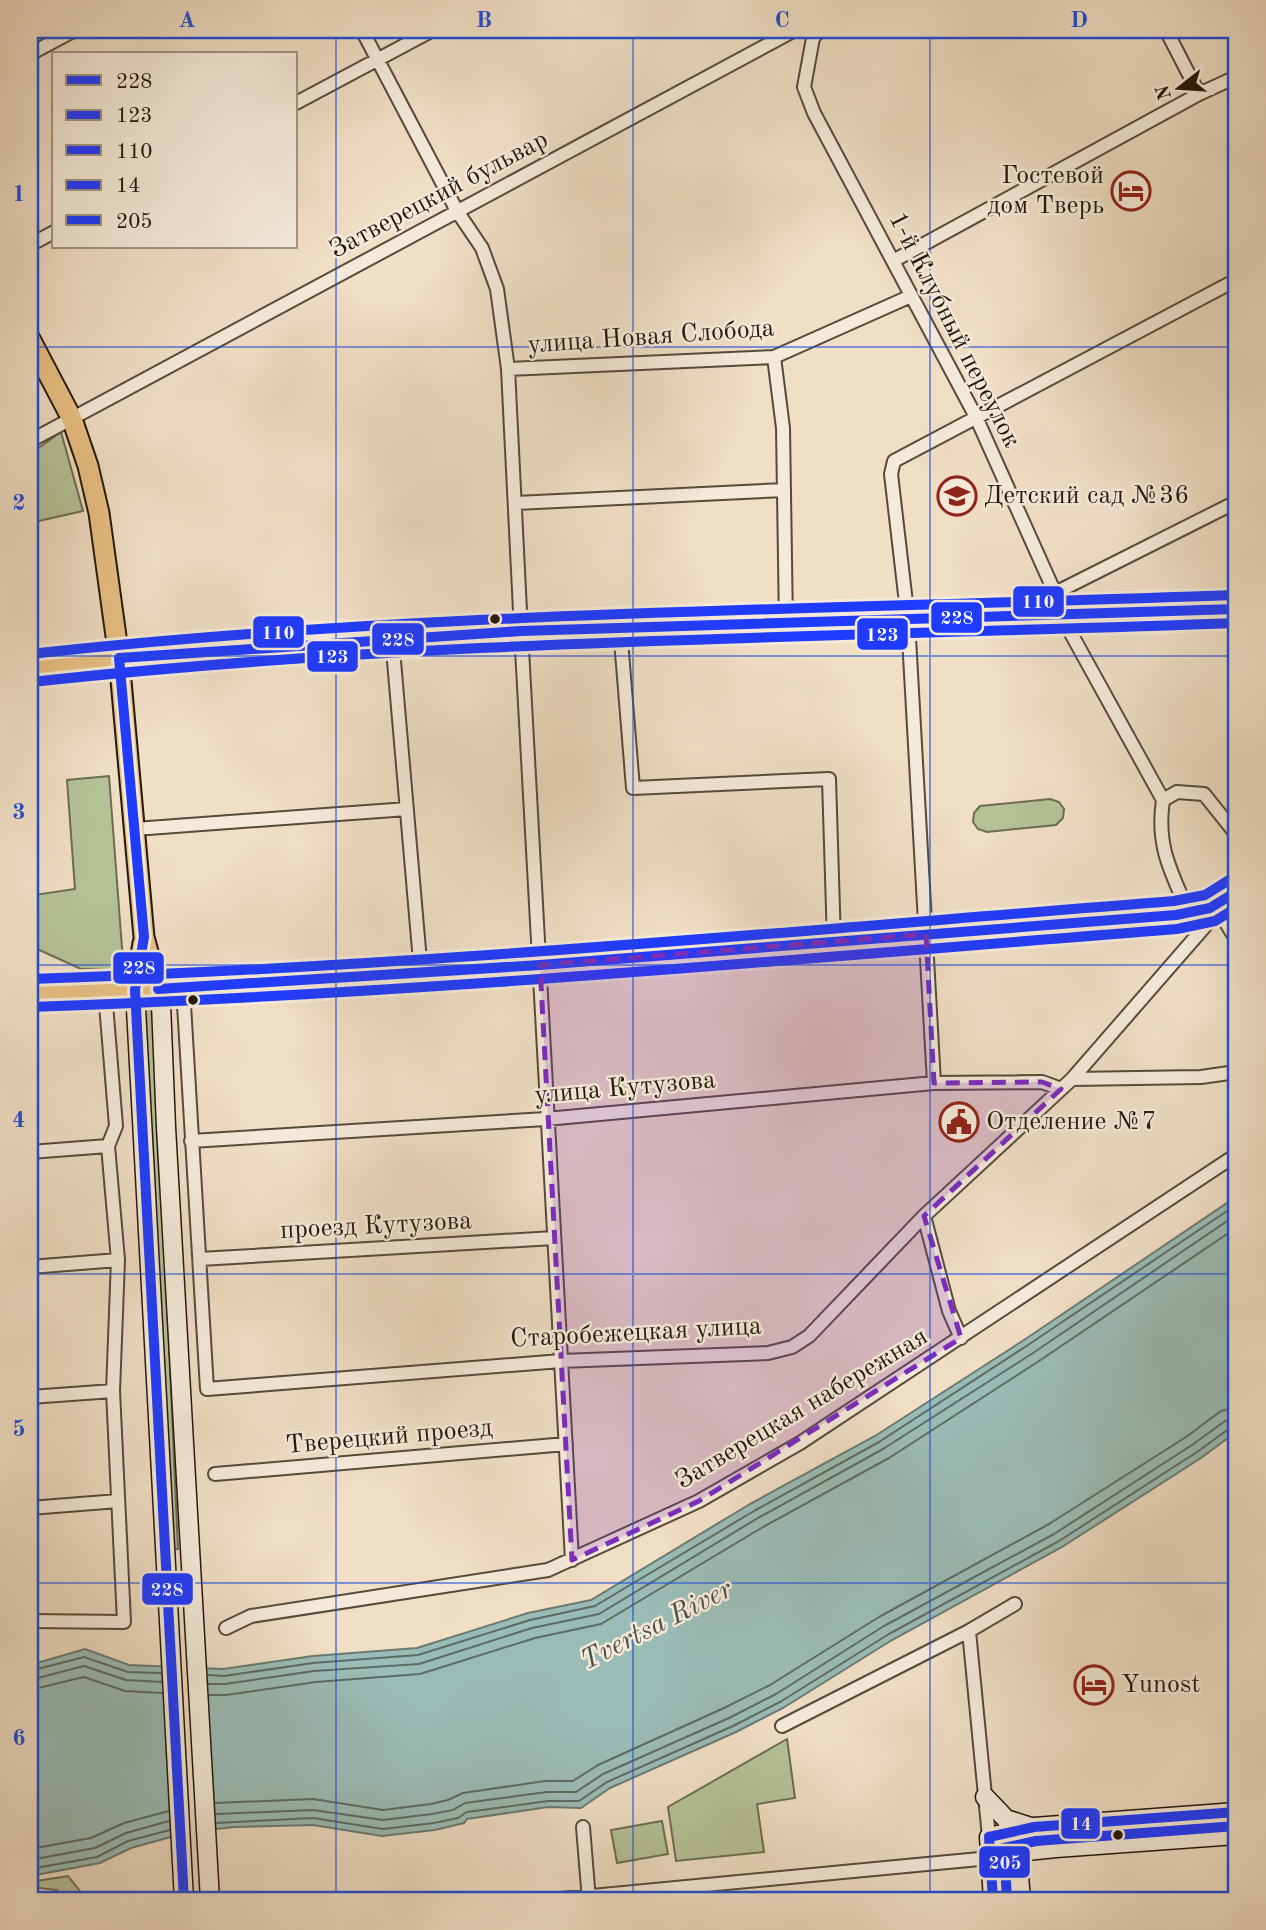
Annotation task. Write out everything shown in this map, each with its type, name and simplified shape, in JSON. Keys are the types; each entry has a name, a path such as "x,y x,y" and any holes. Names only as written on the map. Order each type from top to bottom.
{"main road":[{"path":"30,339 72,419 88,466 99,513 119,658 144,937 161,1004 210,1900"},
{"path":"30,668 119,658 521,631 1236,609"},
{"name":"Старобежецкая улица","path":"1219,914 1236,892"},
{"path":"30,993 105,992 421,973 1189,913 1219,914"},
{"path":"144,937 135,990 184,1900"},
{"path":"985,1797 1006,1819 1019,1825 1034,1827"},
{"path":"993,1900 989,1836 1034,1827 1236,1812"},
{"path":"1053,1826 1046,1838 1055,1848"},
{"path":"990,1858 1055,1848 1236,1835"},
{"path":"1017,1852 1021,1900"}],"street":[{"path":"30,54 75,30"},
{"path":"362,30 457,211 482,248 490,266 501,311 508,369 516,503 572,1560"},
{"path":"298,102 433,30"},
{"name":"Затверецкий бульвар","path":"30,441 795,30"},
{"name":"1-й Клубный переулок","path":"820,30 813,38 804,87 814,114 976,417 1068,628 1163,800"},
{"path":"1166,30 1199,94"},
{"path":"893,261 1199,94 1236,77"},
{"path":"30,246 52,233"},
{"path":"934,1083 908,620 891,474 894,461 1236,279"},
{"name":"улица Новая Слобода","path":"508,369 774,357 911,296"},
{"path":"774,357 783,428 786,624"},
{"path":"516,503 784,490"},
{"path":"1055,593 1236,502"},
{"path":"620,628 633,788 829,779 834,942"},
{"path":"393,638 421,973"},
{"path":"1189,913 1163,849 1159,825 1163,800 1177,792 1204,794 1236,834"},
{"path":"135,829 407,809"},
{"path":"1219,914 1236,940"},
{"name":"Старобежецкая улица","path":"200,1259 207,1389 561,1361 768,1353 792,1347 820,1326 925,1216 1072,1079 1219,914"},
{"path":"183,988 200,1259"},
{"path":"30,1621 124,1622 113,1391 118,1260 108,1146 116,1126 105,992"},
{"path":"1072,1079 1201,1077 1236,1072"},
{"name":"улица Кутузова","path":"191,1141 547,1119 934,1083 1042,1082 1061,1089"},
{"path":"30,1152 108,1146"},
{"name":"Затверецкая набережная","path":"226,1628 251,1616 548,1570 572,1560 711,1494 800,1443 1236,1155"},
{"path":"925,1216 949,1311 961,1338"},
{"name":"проезд Кутузова","path":"200,1259 554,1238"},
{"path":"30,1267 118,1260"},
{"path":"30,1397 113,1391"},
{"name":"Тверецкий проезд","path":"215,1475 566,1444"},
{"path":"30,1508 118,1501"},
{"path":"782,1726 969,1631 1014,1604"},
{"path":"969,1631 989,1836"},
{"path":"583,1827 589,1898"},
{"path":"550,1900 990,1858"}],"highlighted area":[{"path":"926,934 934,1083 1042,1082 1061,1089 924,1216 961,1338 699,1501 572,1560 540,965"}],"green space":[{"path":"61,432 83,511 30,523 30,454"},
{"path":"109,776 123,961 115,969 81,969 35,948 34,895 75,889 67,780"},
{"path":"1050,799 1059,802 1064,809 1063,818 1056,825 987,832 978,829 973,822 974,813 980,806"},
{"path":"142,1007 154,1007 178,1549 171,1550"},
{"path":"787,1739 795,1798 757,1804 764,1852 676,1861 668,1807"},
{"path":"1236,1820 1236,1826 1056,1839 1056,1834"},
{"path":"662,1821 668,1854 617,1863 611,1830"},
{"path":"68,1876 87,1900 51,1900 57,1890 30,1887 36,1881"}],"water":[{"name":"Tvertsa River","path":"1236,1197 1236,1432 1201,1458 1062,1547 892,1640 783,1708 610,1788 581,1808 548,1807 467,1819 464,1823 435,1830 382,1836 313,1825 234,1827 189,1832 131,1848 100,1863 30,1876 30,1665 85,1649 129,1665 223,1669 313,1656 417,1648 528,1613 591,1600 750,1504 875,1436 1024,1340"}],"pier":[{"path":"164,1663 207,1665 216,1833 190,1835 172,1841"}],"transit line":[{"name":"110","path":"30,654 180,639 481,620 1235,595"},
{"name":"228","path":"119,658 521,631 1236,609"},
{"name":"123","path":"32,682 182,667 483,648 1236,623"},
{"name":"228","path":"119,658 144,937 135,990 184,1900"},
{"name":"110","path":"30,979 459,957 1174,901 1205,895 1229,880"},
{"name":"228","path":"158,989 540,965 1176,915 1210,908 1236,892"},
{"name":"123","path":"30,1007 461,985 1177,929 1215,921 1236,908"},
{"name":"14","path":"993,1900 989,1837 1034,1827 1236,1812"},
{"name":"205","path":"1007,1899 1004,1848 1036,1841 1236,1826"}],"place":[{"name":"Гостевой дом Тверь","path":"1131,191"},
{"name":"Детский сад №36","path":"957,496"},
{"name":"Отделение №7","path":"959,1122"},
{"name":"Yunost","path":"1094,1685"}]}
